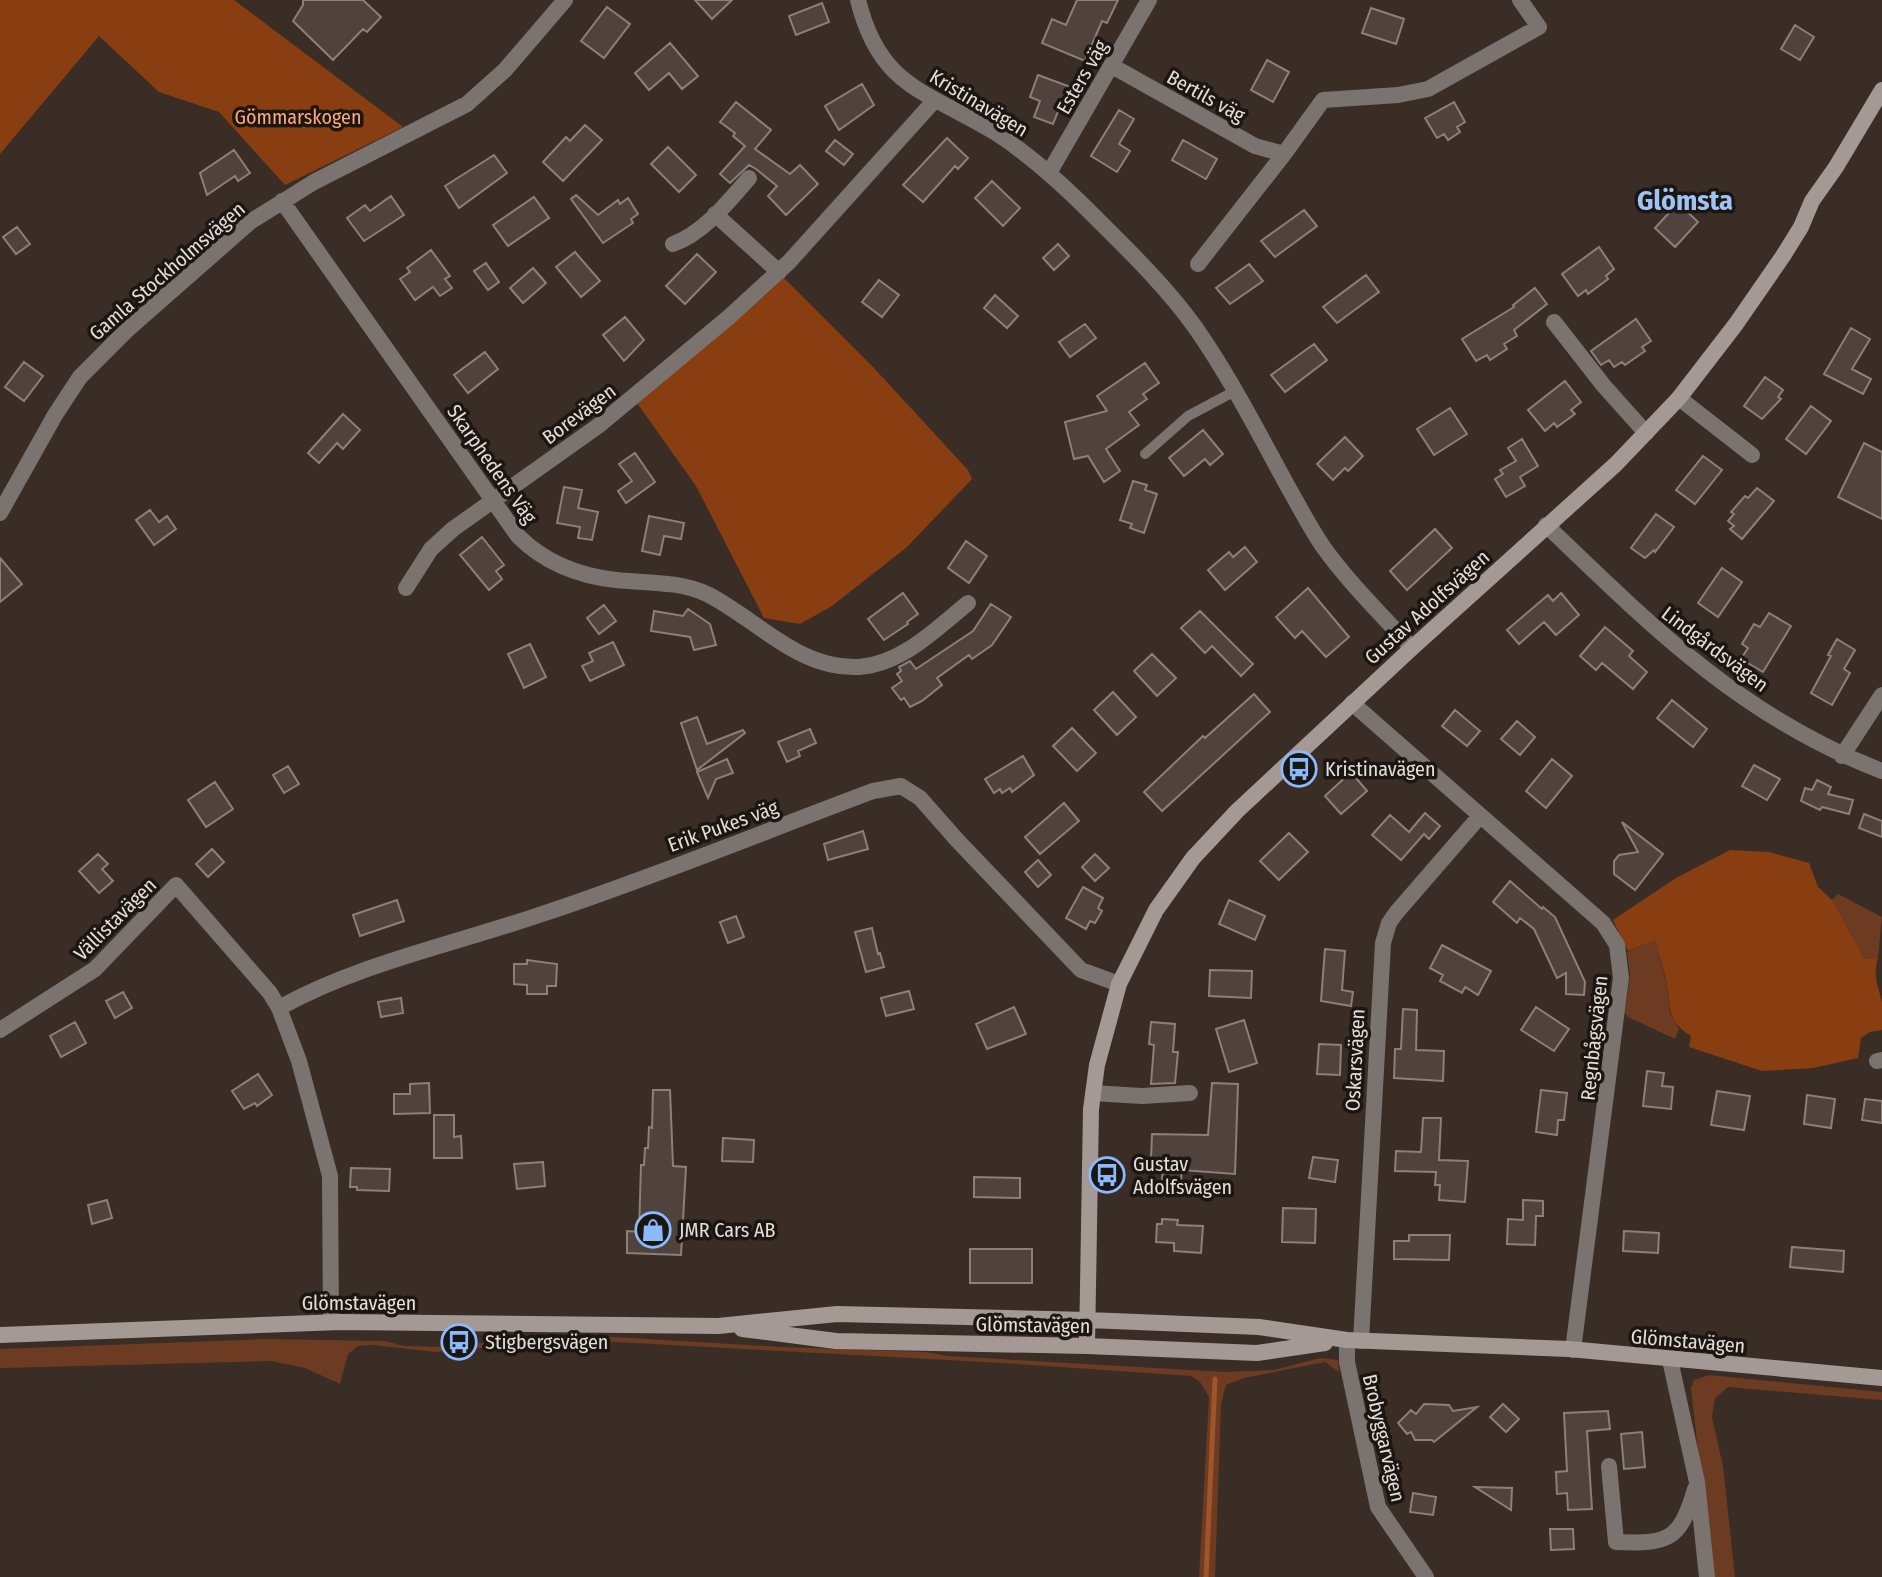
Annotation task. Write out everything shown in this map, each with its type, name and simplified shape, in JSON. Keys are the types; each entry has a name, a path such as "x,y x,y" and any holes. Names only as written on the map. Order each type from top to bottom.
{"main road":[{"name":"Gustav Adolfsvägen","path":"1087,1346 1093,1093 1103,1038 1119,984 1156,910 1193,858 1237,811 1646,433 1679,398 1783,256 1812,201 1882,90"},
{"name":"Glömstavägen","path":"0,1335 331,1322 718,1326 837,1314 1259,1327 1354,1341 1573,1350 1882,1378"},
{"name":"Glömstavägen","path":"718,1326 836,1341 1257,1353 1354,1341"}],"street":[{"name":"Gamla Stockholmsvägen","path":"0,513 80,377 126,331 250,222 314,182 467,104 505,70 565,0"},
{"name":"Kristinavägen","path":"858,0 865,26 897,76 934,101 995,133 1049,173 1163,288 1196,328 1324,548 1412,648"},
{"name":"Esters väg","path":"1049,173 1149,0"},
{"path":"1198,264 1323,100 1410,94 1428,89 1539,27 1520,0"},
{"name":"Bertils väg","path":"1112,66 1255,146 1284,154"},
{"name":"Borevägen","path":"406,588 431,549 635,397 779,272 934,101"},
{"path":"673,244 690,235 715,214 749,178"},
{"name":"Skarphedens Väg","path":"282,201 518,536 550,562 614,580 676,585 695,590 708,595 771,638 835,665 861,667 896,658 968,603"},
{"path":"715,214 779,272"},
{"path":"1554,322 1646,433"},
{"path":"1679,398 1752,455"},
{"name":"Lindgårdsvägen","path":"1546,525 1639,615 1714,678 1842,756 1882,771"},
{"path":"1842,756 1882,695"},
{"name":"Regnbågsvägen","path":"1352,703 1603,923 1620,955 1621,978 1607,1105 1573,1350"},
{"name":"Erik Pukes väg","path":"279,1008 305,993 356,973 545,913 873,791 901,786 920,798 1081,970 1119,984"},
{"name":"Oskarsvägen","path":"1354,1341 1383,943 1389,923 1396,913 1480,816"},
{"name":"Vällistavägen","path":"0,1030 95,969 176,885 270,993 279,1008"},
{"path":"279,1008 299,1061 330,1176 331,1322"},
{"path":"1093,1093 1142,1096 1190,1093"},
{"name":"Brobyggarvägen","path":"1354,1341 1347,1362 1378,1507 1426,1577"},
{"path":"1670,1360 1697,1482 1707,1577"},
{"path":"1609,1466 1616,1542 1644,1543 1671,1535 1681,1526 1697,1482"}],"lane":[{"path":"1145,454 1188,416 1235,391"}],"shaded area":[{"path":"1838,894 1882,917 1878,958 1865,959 1832,900"},
{"path":"1655,939 1667,986 1670,1013 1679,1029 1675,1039 1625,1013 1630,975 1627,952"},
{"path":"542,1336 926,1352 948,1356 1225,1372 1274,1370 1320,1358 1338,1360 1339,1372 1325,1362 1244,1378 1226,1385 1221,1404 1215,1577 1199,1577 1209,1397 1200,1382 1191,1376 559,1339 543,1341 531,1348 468,1348 436,1352 358,1346 348,1354 340,1384 305,1368 271,1361 0,1368 0,1349 267,1339 385,1341 404,1346 448,1347 479,1343 527,1344"},
{"path":"1709,1375 1882,1392 1882,1400 1728,1387 1715,1398 1712,1417 1723,1466 1735,1577 1712,1577 1691,1388 1694,1380"}],"green space":[{"name":"Gömmarskogen","path":"0,0 234,0 403,127 285,185 219,112 159,92 99,36 0,154"},
{"path":"781,275 873,367 968,470 972,479 907,547 832,606 800,624 764,618 696,486 637,403"},
{"path":"1730,850 1769,852 1809,863 1818,887 1832,900 1865,959 1878,958 1876,976 1882,1003 1882,1030 1870,1032 1861,1038 1858,1058 1813,1068 1762,1071 1689,1047 1691,1036 1683,1031 1672,1014 1655,940 1628,951 1613,920 1676,878"}],"building":[{"path":"303,0 363,0 381,17 367,32 363,29 333,60 293,21"},
{"path":"695,0 732,0 712,19"},
{"path":"1077,0 1118,0 1107,23 1102,21 1085,61 1042,43 1052,19 1066,25"},
{"path":"822,3 829,22 796,35 789,16"},
{"path":"607,7 630,24 604,58 581,41"},
{"path":"1371,8 1404,19 1396,44 1362,33"},
{"path":"1795,25 1814,37 1800,60 1781,49"},
{"path":"670,43 698,76 682,89 669,73 649,90 635,73"},
{"path":"1267,60 1289,72 1273,102 1251,90"},
{"path":"1038,75 1068,86 1053,124 1034,117 1040,101 1030,97"},
{"path":"862,84 874,105 839,130 825,106"},
{"path":"736,102 771,130 755,149 790,174 800,165 818,184 786,215 768,196 777,186 756,169 749,165 730,183 720,174 745,146 733,136 735,133 720,122"},
{"path":"1454,102 1465,122 1457,127 1460,132 1448,140 1444,134 1437,138 1425,118"},
{"path":"1119,110 1134,119 1119,144 1130,151 1117,172 1091,156"},
{"path":"585,125 602,140 563,181 543,162 566,137 570,141"},
{"path":"947,138 968,158 958,169 955,166 923,202 903,185"},
{"path":"835,140 853,154 844,165 826,151"},
{"path":"1183,140 1217,159 1206,179 1172,160"},
{"path":"668,147 696,175 679,192 651,164"},
{"path":"234,150 250,173 238,181 235,176 207,195 200,173"},
{"path":"494,155 507,173 459,208 445,186"},
{"path":"992,181 1020,208 1003,226 975,198"},
{"path":"576,195 598,215 618,200 620,204 628,198 638,214 631,219 633,223 603,243 571,199"},
{"path":"391,196 404,215 364,241 347,218 365,205 370,211"},
{"path":"534,197 549,218 508,246 493,225"},
{"path":"1678,203 1698,222 1675,247 1655,228"},
{"path":"1304,210 1317,226 1275,257 1261,241"},
{"path":"17,227 30,244 16,254 3,237"},
{"path":"1058,244 1069,256 1054,270 1043,258"},
{"path":"1599,247 1614,269 1606,276 1608,279 1588,294 1586,290 1578,296 1562,274"},
{"path":"431,250 450,276 445,279 452,288 440,296 433,287 415,300 400,279 410,272 407,268"},
{"path":"575,252 600,281 581,297 556,267"},
{"path":"697,254 716,272 685,304 666,286"},
{"path":"486,263 499,282 488,290 474,271"},
{"path":"1249,264 1263,281 1230,304 1216,288"},
{"path":"533,268 546,283 523,303 510,288"},
{"path":"1366,275 1379,292 1337,323 1323,307"},
{"path":"879,280 899,295 882,317 862,302"},
{"path":"1535,288 1547,304 1514,330 1517,336 1504,344 1507,349 1490,360 1487,355 1476,361 1462,339 1514,307"},
{"path":"995,295 1018,316 1007,328 984,308"},
{"path":"625,317 644,340 624,361 603,335"},
{"path":"1636,319 1651,341 1642,347 1645,351 1625,365 1622,362 1614,367 1609,360 1601,365 1591,351"},
{"path":"1085,324 1096,338 1070,357 1059,342"},
{"path":"1851,328 1870,339 1852,369 1871,379 1863,394 1824,374"},
{"path":"1314,344 1327,360 1285,392 1271,375"},
{"path":"485,352 498,369 468,393 454,375"},
{"path":"24,362 43,376 24,401 5,387"},
{"path":"1145,363 1159,383 1143,394 1147,399 1129,412 1139,425 1106,449 1120,471 1104,482 1088,456 1074,459 1065,422 1107,411 1097,396"},
{"path":"1765,377 1783,390 1778,397 1781,399 1762,419 1744,406"},
{"path":"1565,381 1581,402 1571,410 1575,414 1557,427 1554,423 1545,431 1528,410"},
{"path":"1811,406 1831,421 1806,454 1786,439"},
{"path":"1450,408 1467,434 1434,455 1417,429"},
{"path":"343,414 360,430 343,449 337,443 319,463 308,453"},
{"path":"1203,430 1223,454 1210,465 1205,459 1184,476 1169,458"},
{"path":"1345,437 1363,456 1333,480 1317,464"},
{"path":"1522,439 1538,466 1520,477 1525,486 1506,497 1495,479 1503,474 1500,470 1516,461 1508,448"},
{"path":"1864,443 1882,452 1882,519 1838,497"},
{"path":"635,453 655,482 626,503 618,491 632,481 619,464"},
{"path":"1703,456 1722,470 1695,504 1676,490"},
{"path":"1133,481 1147,485 1145,490 1157,494 1144,533 1120,520"},
{"path":"564,487 582,490 578,508 598,512 592,540 578,538 580,527 557,523"},
{"path":"1757,488 1774,501 1742,539 1730,529 1734,526 1728,521 1734,514 1731,512 1745,496 1748,498"},
{"path":"150,510 159,522 167,516 176,529 154,545 136,520"},
{"path":"1656,514 1674,527 1655,552 1645,558 1631,548"},
{"path":"649,516 684,523 681,539 664,536 660,555 642,551"},
{"path":"1435,529 1452,548 1407,590 1390,571"},
{"path":"482,537 504,565 496,571 502,579 489,590 460,555"},
{"path":"966,541 987,556 969,583 948,568"},
{"path":"1245,547 1257,562 1225,590 1208,570 1229,552 1233,557"},
{"path":"0,558 22,584 0,602"},
{"path":"1722,568 1742,582 1718,617 1698,603"},
{"path":"1308,588 1349,637 1326,657 1302,631 1295,638 1276,617"},
{"path":"903,593 918,614 884,640 868,619"},
{"path":"1561,593 1579,615 1556,635 1544,622 1519,644 1507,630 1548,595 1553,601"},
{"path":"991,604 1011,617 992,645 972,659 969,655 937,678 942,685 922,701 910,707 904,698 901,700 892,688 902,681 897,674 901,671 899,667 910,661 916,669 973,631"},
{"path":"604,605 616,621 599,634 587,618"},
{"path":"688,609 710,624 716,645 694,650 690,637 651,631 654,611 683,616"},
{"path":"1200,611 1253,664 1241,676 1212,646 1205,653 1181,628"},
{"path":"1769,613 1791,626 1763,672 1741,659 1748,648 1742,644 1754,624 1760,627"},
{"path":"1605,627 1633,651 1629,656 1647,672 1633,689 1602,663 1596,670 1580,656"},
{"path":"1837,639 1855,650 1844,669 1850,673 1832,705 1811,693"},
{"path":"613,642 624,665 590,681 582,666 593,661 589,653"},
{"path":"530,644 546,677 524,688 508,654"},
{"path":"1152,654 1176,678 1157,696 1134,671"},
{"path":"1113,692 1136,717 1117,735 1094,710"},
{"path":"1254,694 1270,712 1162,811 1144,792 1203,736 1205,738"},
{"path":"1672,700 1707,729 1693,747 1657,718"},
{"path":"1455,710 1480,731 1467,746 1442,726"},
{"path":"697,717 707,744 743,730 745,733 697,770 681,723"},
{"path":"1517,721 1535,737 1520,755 1501,739"},
{"path":"1072,728 1096,753 1077,771 1053,746"},
{"path":"810,729 816,743 798,751 800,756 787,762 778,742"},
{"path":"1023,756 1034,775 1012,792 1010,788 994,793 985,779"},
{"path":"727,759 733,773 716,779 708,798 697,772"},
{"path":"1552,759 1572,776 1546,808 1526,791"},
{"path":"1754,765 1780,779 1767,800 1742,786"},
{"path":"288,766 299,784 284,793 273,775"},
{"path":"1351,772 1367,791 1341,814 1325,796"},
{"path":"1817,780 1831,787 1828,794 1853,800 1849,814 1822,807 1820,810 1801,801 1805,788 1812,790"},
{"path":"215,782 233,809 206,827 188,800"},
{"path":"1064,803 1079,821 1040,854 1025,837"},
{"path":"1425,813 1440,826 1429,839 1424,834 1401,860 1372,835 1390,815 1409,832"},
{"path":"1864,814 1882,821 1882,837 1859,828"},
{"path":"1622,822 1663,854 1635,890 1614,874 1614,861 1619,855 1638,852"},
{"path":"863,831 868,849 828,860 824,844"},
{"path":"1289,833 1308,852 1279,880 1260,861"},
{"path":"212,849 224,862 208,877 196,864"},
{"path":"98,854 108,864 102,869 113,881 99,893 79,871"},
{"path":"1095,854 1109,868 1095,881 1082,867"},
{"path":"1038,860 1051,875 1038,887 1025,872"},
{"path":"1510,881 1555,917 1585,982 1584,995 1566,994 1566,973 1557,978 1534,929 1520,918 1517,923 1493,902"},
{"path":"1083,887 1103,898 1098,908 1102,911 1095,923 1090,921 1086,929 1066,918"},
{"path":"397,900 404,921 360,936 353,915"},
{"path":"1229,900 1265,916 1255,940 1219,924"},
{"path":"736,916 744,937 728,943 720,922"},
{"path":"872,928 884,967 866,972 855,932"},
{"path":"1442,945 1491,971 1478,995 1465,987 1462,993 1440,981 1443,975 1430,968"},
{"path":"1325,949 1345,951 1342,990 1353,992 1351,1006 1321,1001"},
{"path":"527,960 557,964 556,986 547,986 547,994 527,994 527,985 514,984 514,964 527,964"},
{"path":"1210,970 1252,971 1251,998 1209,996"},
{"path":"909,991 914,1009 886,1016 881,998"},
{"path":"123,992 132,1008 115,1018 106,1001"},
{"path":"401,998 403,1013 381,1017 378,1002"},
{"path":"1014,1007 1026,1034 987,1049 976,1024"},
{"path":"1536,1007 1569,1029 1554,1051 1521,1030"},
{"path":"1403,1009 1417,1010 1416,1050 1444,1051 1443,1081 1394,1078 1395,1049 1401,1049"},
{"path":"1244,1020 1257,1063 1229,1072 1216,1029"},
{"path":"75,1022 86,1043 61,1057 50,1036"},
{"path":"1151,1022 1175,1024 1173,1052 1178,1052 1175,1083 1151,1084 1154,1045 1149,1044"},
{"path":"1319,1044 1341,1045 1340,1075 1317,1074"},
{"path":"1647,1071 1664,1073 1662,1086 1673,1087 1671,1109 1643,1106"},
{"path":"258,1074 272,1095 257,1106 255,1103 244,1109 232,1091"},
{"path":"429,1083 430,1113 394,1114 394,1094 410,1094 410,1084"},
{"path":"1212,1083 1238,1084 1235,1174 1182,1170 1181,1181 1162,1181 1163,1159 1151,1159 1152,1134 1208,1135"},
{"path":"653,1090 670,1090 673,1166 686,1167 681,1255 627,1253 627,1231 639,1232 641,1165 644,1165 645,1148 648,1148 649,1127 652,1128"},
{"path":"1541,1090 1567,1093 1564,1120 1558,1120 1557,1135 1536,1132"},
{"path":"1717,1091 1750,1096 1744,1130 1711,1125"},
{"path":"1807,1095 1835,1099 1831,1128 1804,1124"},
{"path":"1865,1099 1882,1101 1882,1123 1862,1120"},
{"path":"434,1115 454,1115 454,1137 461,1136 462,1158 434,1158"},
{"path":"1423,1118 1441,1118 1439,1160 1468,1161 1465,1202 1439,1200 1440,1185 1435,1185 1436,1172 1395,1171 1396,1151 1421,1152"},
{"path":"723,1138 754,1140 753,1162 722,1161"},
{"path":"1313,1157 1338,1160 1335,1182 1309,1178"},
{"path":"543,1162 545,1186 517,1189 514,1164"},
{"path":"351,1168 390,1169 389,1191 350,1187"},
{"path":"974,1177 1020,1178 1020,1198 974,1197"},
{"path":"107,1200 112,1218 92,1224 88,1205"},
{"path":"1523,1200 1543,1201 1543,1216 1536,1216 1535,1245 1507,1244 1508,1219 1523,1220"},
{"path":"1283,1208 1316,1209 1315,1243 1282,1242"},
{"path":"1162,1219 1178,1220 1177,1225 1203,1226 1201,1253 1174,1251 1174,1243 1156,1242 1157,1224 1162,1224"},
{"path":"1624,1231 1659,1233 1658,1253 1623,1251"},
{"path":"1409,1235 1450,1235 1449,1260 1394,1259 1394,1241 1409,1241"},
{"path":"1792,1247 1844,1251 1843,1272 1790,1267"},
{"path":"970,1249 1032,1249 1032,1283 970,1283"},
{"path":"1424,1404 1449,1405 1453,1411 1477,1407 1434,1442 1415,1440 1411,1432 1407,1434 1398,1423 1411,1410 1416,1414"},
{"path":"1503,1404 1519,1419 1506,1432 1490,1417"},
{"path":"1608,1411 1610,1429 1587,1431 1592,1509 1568,1510 1567,1493 1557,1494 1556,1472 1567,1471 1564,1413"},
{"path":"1642,1432 1645,1467 1624,1469 1621,1434"},
{"path":"1475,1487 1512,1488 1511,1510"},
{"path":"1413,1493 1436,1497 1433,1515 1410,1512"},
{"path":"1550,1529 1573,1529 1574,1549 1551,1550"}],"waterway":[{"path":"1206,1577 1215,1379"}],"place":[{"name":"Kristinavägen","path":"1299,769"},
{"name":"Gustav Adolfsvägen","path":"1107,1175"},
{"name":"JMR Cars AB","path":"653,1230"},
{"name":"Stigbergsvägen","path":"459,1342"}],"district":[{"name":"Glömsta","path":"1685,200"}]}
